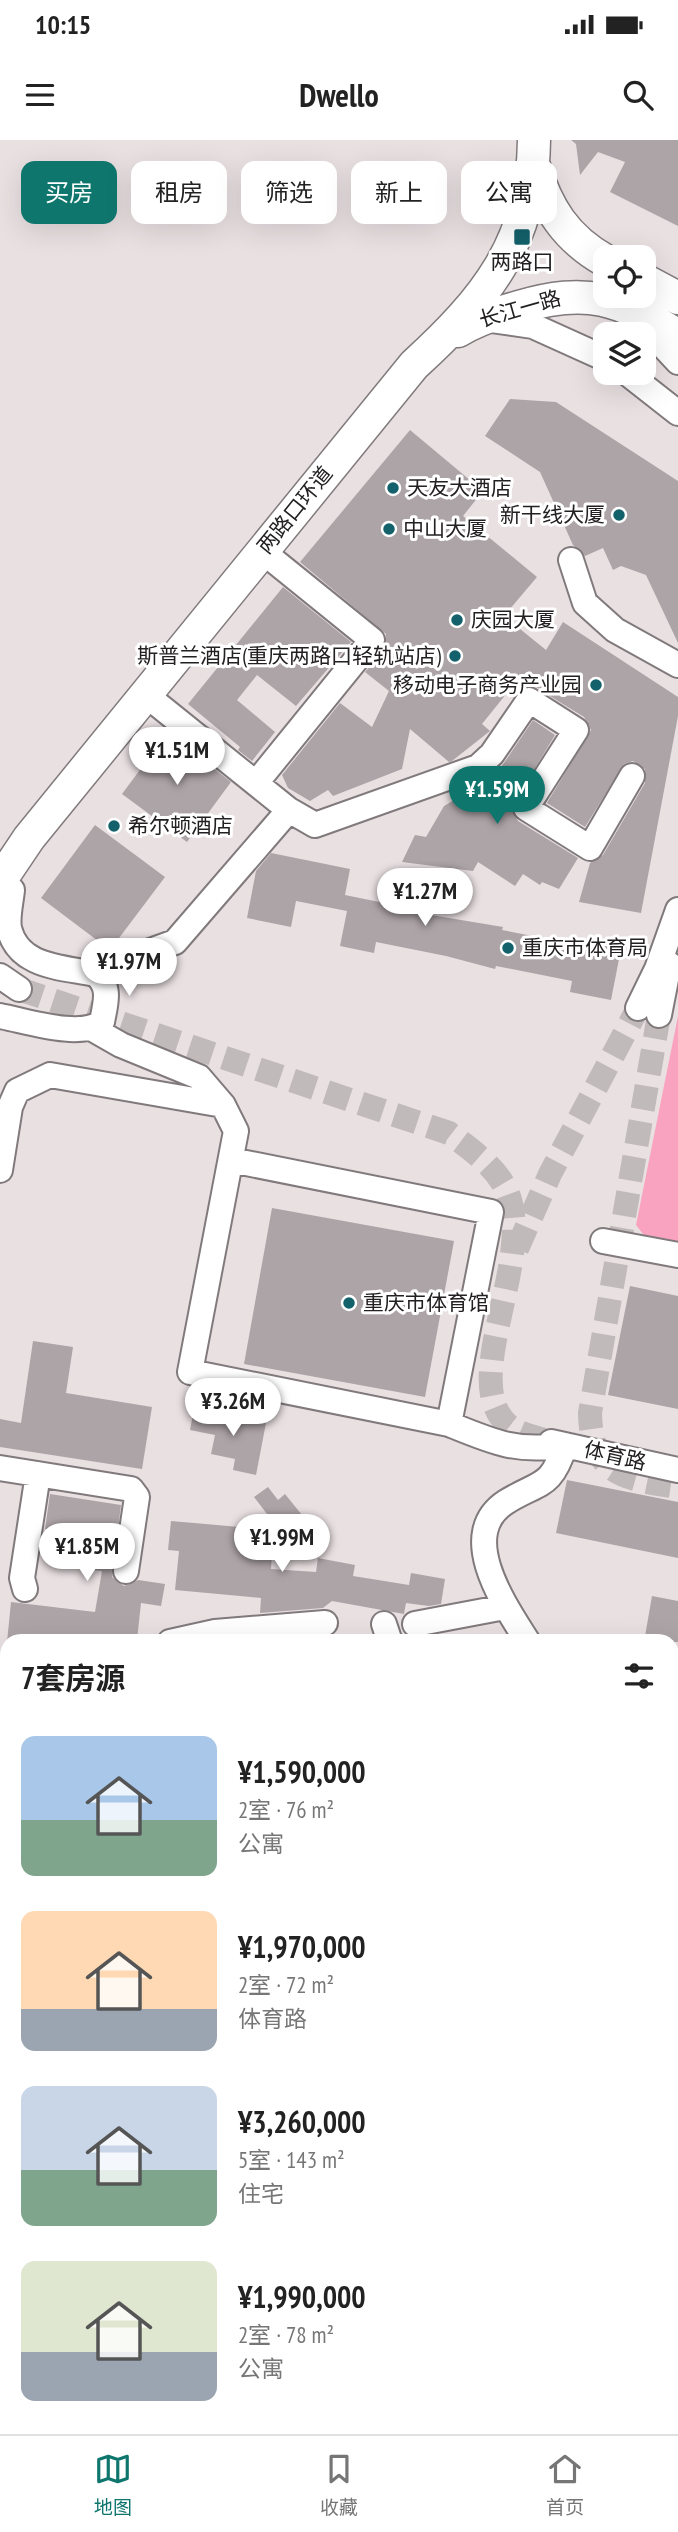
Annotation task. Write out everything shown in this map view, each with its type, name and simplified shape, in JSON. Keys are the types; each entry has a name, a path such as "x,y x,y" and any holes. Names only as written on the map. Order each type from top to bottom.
{"main road":[{"path":"534,153 543,196 562,227 593,253"},
{"name":"两路口环道","path":"6,885 15,842 146,695 414,365 442,340 479,300 501,268 519,225 534,153"},
{"path":"656,287 678,298"},
{"name":"长江一路","path":"442,340 480,318 554,296 593,296"},
{"name":"长江一路","path":"632,308 678,336"}],"street":[{"path":"625,308 678,362"},
{"path":"480,318 533,326 593,353"},
{"path":"642,385 678,413"},
{"path":"256,783 372,640 262,551"},
{"path":"570,560 585,603 615,630 678,665"},
{"path":"146,695 289,810 315,825 478,768 492,754 529,700 576,730 526,808 590,848 632,776"},
{"path":"102,979 123,961 175,942 289,810"},
{"path":"0,1016 79,1030 93,1029 102,1022 107,993 102,979 95,974 31,961 18,948 9,928 6,885"},
{"path":"0,913 6,885"},
{"path":"678,910 657,969 649,1012 678,921"},
{"path":"93,1029 121,1045 199,1077 223,1105 236,1131 231,1160 491,1212 449,1424"},
{"path":"0,1170 10,1107 17,1091 50,1075 223,1105"},
{"name":"体育路","path":"231,1160 190,1372 449,1424 502,1446 537,1450 558,1444 678,1470"},
{"path":"603,1241 678,1255"},
{"path":"523,1634 505,1606 483,1555 486,1530 495,1511 538,1487 557,1470 558,1444"},
{"path":"0,1468 131,1489 137,1497 126,1571"},
{"path":"25,1589 22,1578 38,1474"},
{"path":"415,1624 505,1606"},
{"path":"206,1634 325,1623"}],"shaded area":[{"path":"678,1016 678,1244 646,1238 636,1225"}],"building":[{"path":"571,140 678,140 678,226 610,192 625,162 598,152 580,175 576,144"},
{"name":"新干线大厦","path":"510,399 556,402 678,481 678,643 646,575 621,566 613,570 603,548 585,556 573,545 540,472 485,436"},
{"path":"410,430 483,491 463,516 537,577 504,616 546,650 563,622 678,697 678,716 641,913 579,902 590,863 603,855 645,783 645,769 633,761 624,764 585,827 547,803 591,730 584,717 545,693 552,682 541,690 520,677 482,724 490,731 452,761 449,762 410,729 402,769 333,796 328,790 310,801 288,788 282,775 340,703 372,727 389,691 365,672 384,649 386,634 300,562"},
{"path":"283,587 351,642 296,706 257,675 237,700 275,732 252,761 238,750 240,747 188,704"},
{"path":"533,720 555,735 511,808 518,821 578,858 559,889 542,882 540,885 523,874 515,886 478,862 473,871 402,862 415,835 426,837 444,806 456,799 466,806 481,782 489,785"},
{"path":"168,732 231,782 187,842 122,794"},
{"path":"95,825 165,877 110,950 41,898"},
{"name":"重庆市体育局","path":"271,853 350,869 345,895 384,903 383,907 503,927 502,930 579,945 580,941 621,949 611,1000 570,992 572,981 496,966 495,969 376,942 374,953 340,946 347,911 296,901 291,927 247,918 256,871"},
{"name":"重庆市体育馆","path":"272,1208 454,1241 425,1397 244,1364"},
{"path":"630,1286 678,1296 678,1409 608,1395"},
{"path":"33,1341 73,1347 66,1393 152,1407 142,1469 0,1447 0,1419 21,1423"},
{"path":"194,1409 266,1423 256,1475 233,1470 235,1459 211,1454 215,1435 190,1430"},
{"path":"567,1480 678,1502 678,1558 556,1533"},
{"path":"268,1487 278,1500 285,1494 302,1515 280,1531 254,1497"},
{"path":"50,1494 121,1505 112,1577 124,1586 138,1580 165,1584 161,1606 141,1603 138,1634 8,1634 11,1602 95,1612 102,1571 84,1569 89,1536 45,1529"},
{"path":"171,1521 274,1530 271,1569 316,1572 318,1558 355,1565 353,1576 409,1585 411,1573 445,1579 441,1604 429,1606 406,1603 404,1614 332,1601 323,1608 260,1613 261,1598 175,1590 179,1551 168,1550"},
{"path":"652,1596 678,1601 678,1634 645,1634"}],"tunnel":[{"path":"19,989 449,1133 481,1158 495,1172 506,1189 513,1216 513,1248 494,1348 491,1378 494,1404 511,1427 551,1442"},
{"path":"517,1249 550,1174 638,1008"},
{"path":"659,1015 590,1413 592,1434 604,1462 627,1476 678,1487"}],"place":[{"name":"两路口","path":"522,237"},
{"name":"天友大酒店","path":"393,488"},
{"name":"新干线大厦","path":"619,515"},
{"name":"中山大厦","path":"389,529"},
{"name":"庆园大厦","path":"457,620"},
{"name":"斯普兰酒店(重庆两路口轻轨站店)","path":"455,656"},
{"name":"移动电子商务产业园","path":"596,685"},
{"name":"希尔顿酒店","path":"114,826"},
{"name":"重庆市体育局","path":"508,948"},
{"name":"重庆市体育馆","path":"349,1303"}]}
